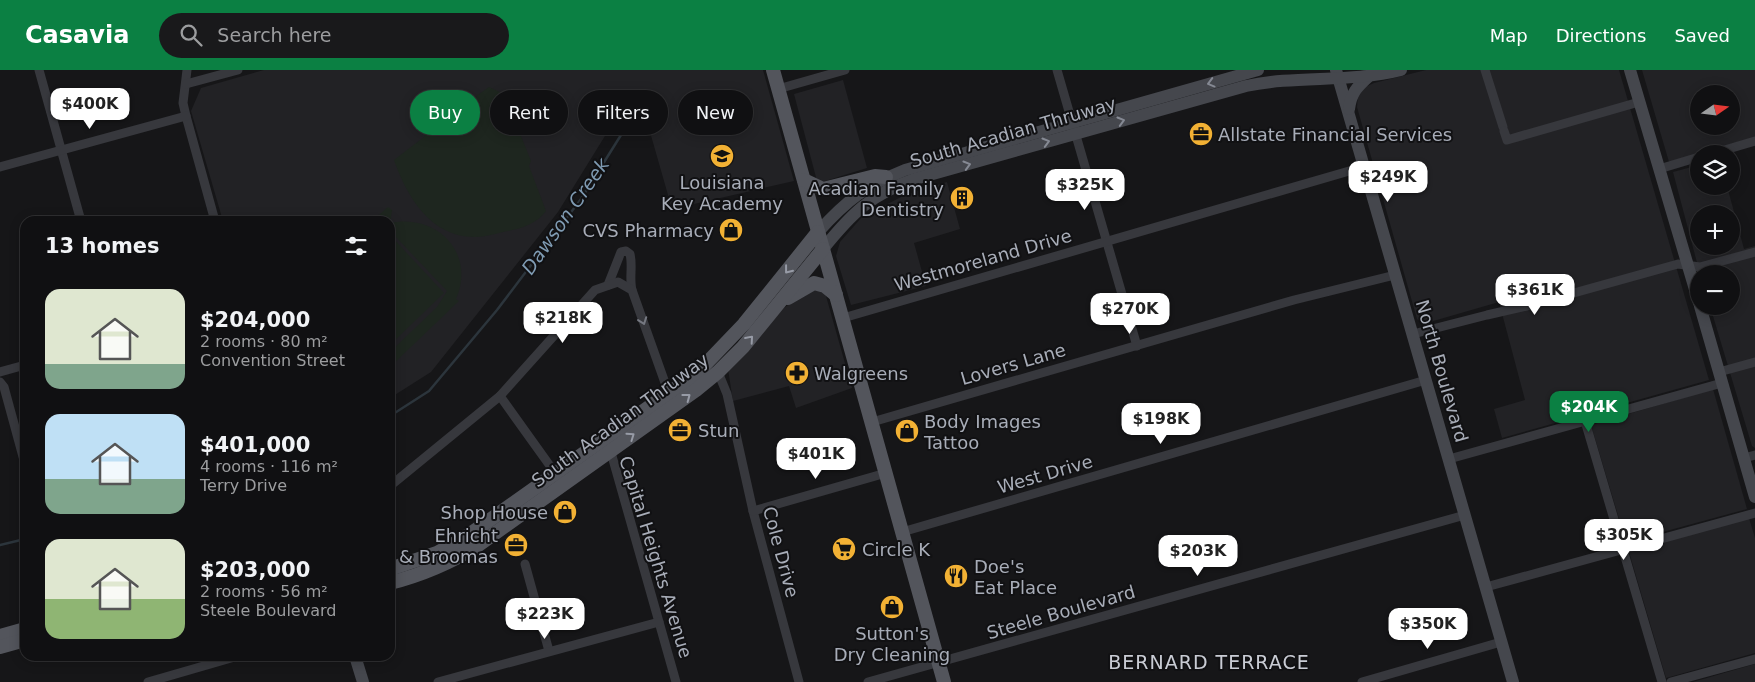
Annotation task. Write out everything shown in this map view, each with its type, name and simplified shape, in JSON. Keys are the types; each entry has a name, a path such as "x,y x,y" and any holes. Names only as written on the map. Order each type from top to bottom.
{"main road":[{"path":"773,70 944,682"},
{"name":"South Acadian Thruway","path":"603,448 679,403 718,372 743,347 843,224 860,208 877,196 915,179 1258,70"},
{"name":"South Acadian Thruway","path":"395,567 450,547 559,479 603,448 697,373 732,338 818,232 853,197 868,186 886,177 945,158 1254,84 1337,74 1368,76 1401,70"},
{"path":"1630,70 1690,272"},
{"name":"North Boulevard","path":"1337,74 1513,682"},
{"path":"1349,114 1350,99 1355,89 1368,76"},
{"path":"804,180 823,190 874,176 886,177"},
{"path":"779,304 814,283 822,284 836,295"},
{"path":"1702,315 1720,378 1749,456 1754,493"},
{"name":"South Acadian Thruway","path":"395,582 420,574 459,557 515,520 559,479"},
{"path":"0,636 20,630"},
{"path":"0,647 20,641"},
{"path":"357,661 363,682"}],"street":[{"path":"39,70 80,216"},
{"path":"187,70 183,103 214,216"},
{"path":"186,84 238,70"},
{"path":"778,89 845,70"},
{"path":"1057,70 1137,346"},
{"path":"1485,70 1505,133 1639,102"},
{"path":"0,167 186,116"},
{"path":"1740,145 1755,141"},
{"path":"1659,169 1690,160"},
{"name":"Westmoreland Drive","path":"843,318 1364,167"},
{"path":"608,286 621,252 626,251 632,259 630,278 632,290 669,394"},
{"path":"1413,334 1527,306 1675,264 1700,267 1755,252"},
{"name":"Lovers Lane","path":"872,422 1294,300 1396,275"},
{"path":"395,482 500,396 595,290 618,282 632,290"},
{"path":"1449,459 1585,421 1720,378 1755,362"},
{"path":"0,372 20,366"},
{"name":"Cole Drive","path":"718,372 727,394 753,511 799,682"},
{"name":"West Drive","path":"902,532 1426,380"},
{"path":"0,382 4,387 20,446"},
{"path":"500,396 559,479"},
{"path":"1585,421 1662,682"},
{"name":"Capital Heights Avenue","path":"603,448 612,456 676,682"},
{"path":"753,511 886,473"},
{"path":"1486,586 1755,513"},
{"name":"Steele Boulevard","path":"868,682 1465,515"},
{"path":"525,564 549,651"},
{"path":"438,682 659,622"},
{"path":"1362,682 1501,642"},
{"path":"1671,682 1755,658"},
{"path":"148,682 221,661"}],"shaded area":[{"path":"264,70 763,70 794,181 672,209 651,135 668,135 668,90 578,90 578,135 606,135 558,212 431,372 395,395 395,216 222,216 191,111 201,88"},
{"path":"1426,70 1619,70 1709,380 1502,438 1494,409 1525,400 1499,302 1423,324 1417,319 1357,107 1358,95 1365,87"},
{"path":"1642,70 1755,70 1755,137 1727,145 1690,145 1690,156 1669,162"},
{"path":"843,80 867,168 822,182 817,181 794,94"},
{"path":"489,87 495,90 490,90 490,135 521,135 531,161 529,166 546,211 527,226 476,237 446,231 423,213 406,188 394,160 425,135 480,135 480,93"},
{"path":"1690,167 1690,195 1729,195 1732,205 1690,205 1690,236 1673,172"},
{"path":"947,182 960,229 914,243 926,286 851,305 836,256 840,242 862,217 905,195"},
{"path":"388,207 392,210 391,216 378,216"},
{"path":"395,223 423,224 437,231 448,240 456,252 461,266 461,282 456,299 459,301 395,362 395,347 437,307 447,291 395,236"},
{"path":"1740,234 1744,249 1755,246 1755,448 1752,446 1713,315 1740,315 1740,265 1698,265 1695,255 1740,255"},
{"path":"395,240 444,293 395,340"},
{"path":"809,289 824,289 852,388 796,408 789,386 733,401 728,369 784,308"},
{"path":"1713,389 1747,509 1626,542 1591,425"},
{"path":"1749,518 1755,538 1755,653 1666,678 1629,552"},
{"path":"1755,664 1755,682 1693,682"}],"waterway":[{"name":"Dawson Creek","path":"395,413 429,391 497,310 581,199 621,135"},
{"name":"Dawson Creek","path":"0,545 20,540"}],"place":[{"name":"Allstate Financial Services","path":"1201,134"},
{"name":"Louisiana Key Academy","path":"722,156"},
{"name":"Acadian Family Dentistry","path":"962,198"},
{"name":"CVS Pharmacy","path":"731,230"},
{"name":"Walgreens","path":"797,373"},
{"name":"Stun","path":"680,430"},
{"name":"Body Images Tattoo","path":"907,431"},
{"name":"Shop House","path":"565,512"},
{"name":"Ehricht & Broomas","path":"516,545"},
{"name":"Circle K","path":"844,549"},
{"name":"Doe's Eat Place","path":"956,576"},
{"name":"Sutton's Dry Cleaning","path":"892,607"}],"district":[{"name":"BERNARD TERRACE","path":"1209,662"}]}
